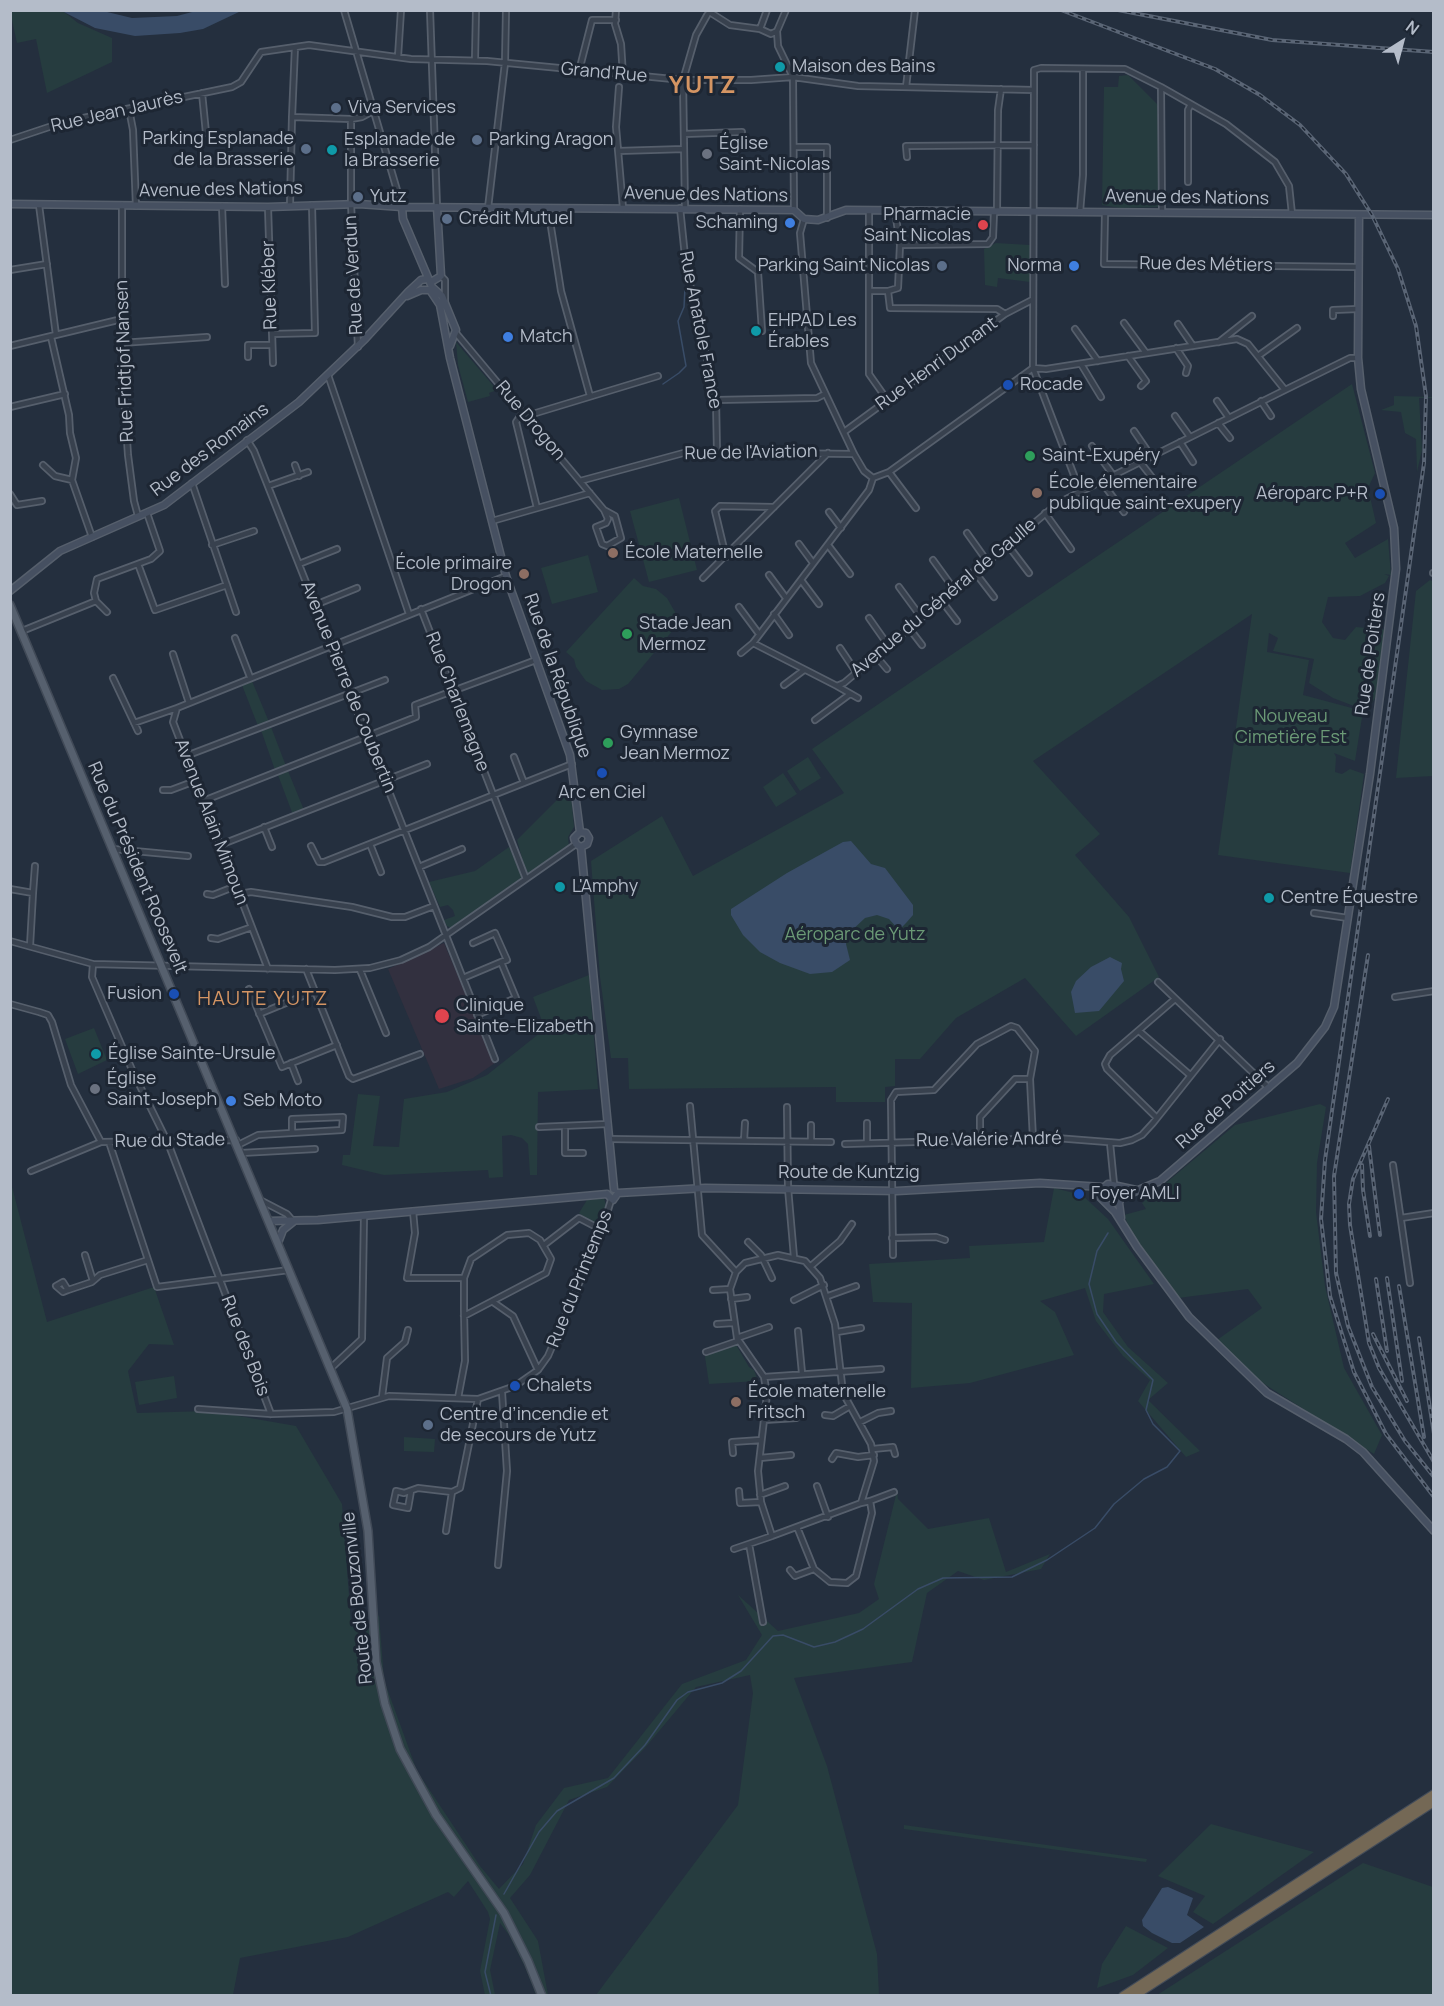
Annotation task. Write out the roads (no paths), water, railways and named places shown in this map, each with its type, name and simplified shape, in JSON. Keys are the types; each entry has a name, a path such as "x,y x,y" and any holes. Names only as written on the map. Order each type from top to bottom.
{"highway":[{"path":"1122,1995 1434,1794"},
{"path":"1134,1995 1434,1802"}],"main road":[{"name":"Rue du Président Roosevelt","path":"10,604 347,1409"},
{"name":"Route de Bouzonville","path":"347,1409 368,1531 376,1662 385,1704 396,1738 414,1778 436,1815 504,1913 542,1995"}],"street":[{"path":"344,10 375,110 402,207 403,219 430,285"},
{"path":"398,57 401,10"},
{"path":"430,10 437,207"},
{"path":"476,10 476,60"},
{"path":"488,207 505,63 506,10"},
{"path":"616,10 621,77"},
{"path":"786,10 777,31 778,46 794,77 794,210"},
{"path":"906,87 915,10"},
{"path":"709,11 724,23 760,29 771,34 777,31"},
{"name":"Rue Anatole France","path":"709,11 696,34 683,80 683,208 686,266 716,400 717,452"},
{"path":"760,29 766,12"},
{"path":"579,71 592,20 616,20"},
{"name":"Grand'Rue","path":"225,88 241,82 261,52 323,46 398,57 476,60 621,77 683,80 751,80 794,77 835,84 1034,90"},
{"path":"290,205 294,47"},
{"path":"1080,491 1033,369 1036,68 1131,70 1191,104 1226,124 1275,162 1289,186 1292,214"},
{"path":"1080,212 1083,175 1083,69"},
{"path":"619,87 616,127 623,208"},
{"path":"1161,87 1162,213"},
{"name":"Rue Jean Jaurès","path":"10,140 64,122 225,88"},
{"path":"900,245 982,246 991,242 995,212 1001,89"},
{"path":"202,93 206,133"},
{"path":"1188,182 1188,110 1191,104"},
{"path":"129,109 133,130 136,206"},
{"path":"292,117 351,119 362,117 375,110"},
{"path":"351,119 351,204"},
{"path":"684,134 742,132"},
{"path":"907,157 906,146 1034,145"},
{"path":"794,147 827,147 827,218"},
{"path":"618,151 684,149"},
{"name":"Avenue des Nations","path":"10,204 268,207 351,204 402,207 794,210 804,219 827,218 846,210 1434,216"},
{"path":"272,334 315,333 312,204"},
{"name":"Rue de Verdun","path":"351,204 358,347"},
{"path":"39,205 54,336 76,458 72,480 92,537"},
{"name":"Rue Fridtjof Nansen","path":"122,206 121,343 128,455 138,516"},
{"path":"222,206 225,284"},
{"name":"Rue Kléber","path":"268,207 273,363"},
{"name":"Rue de la République","path":"437,207 441,276 445,280 445,303 452,334 450,358 506,576 572,764 580,831"},
{"path":"548,208 561,291 590,396"},
{"path":"740,209 739,258 758,272 762,331"},
{"path":"869,210 869,374 888,401"},
{"path":"869,291 895,290 900,284 900,245 895,211"},
{"name":"Rue des Métiers","path":"1105,213 1104,264 1358,267"},
{"name":"Rue de Poitiers","path":"1110,1206 1160,1180 1269,1088 1297,1063 1325,1027 1334,1007 1370,774 1396,569 1394,528 1366,414 1358,358 1359,215"},
{"path":"804,219 800,233 811,363 854,454 864,471 873,478"},
{"path":"10,270 47,264"},
{"path":"419,283 421,290 441,276"},
{"name":"Rue des Romains","path":"10,591 60,551 164,505 299,402 358,347 419,283 430,285"},
{"name":"Rue de la République","path":"430,285 445,303"},
{"name":"Rue de la République","path":"430,285 452,334"},
{"name":"Rue des Romains","path":"404,298 421,290"},
{"path":"888,291 890,308 998,309 1005,314"},
{"name":"Rue Henri Dunant","path":"844,432 1005,314 1032,300"},
{"path":"1333,316 1334,310 1358,309"},
{"path":"1219,342 1252,316"},
{"path":"10,346 122,319"},
{"path":"1124,323 1146,353"},
{"path":"1178,324 1193,346"},
{"path":"1258,357 1297,328"},
{"path":"1076,329 1098,361"},
{"name":"Rue Drogon","path":"452,334 524,414 604,510 608,519 606,523 596,527 602,544 607,546 618,542 621,538 615,516 604,510"},
{"path":"121,343 207,336"},
{"path":"873,478 889,472 1033,369 1243,340 1285,390"},
{"path":"248,357 248,345 272,345"},
{"path":"1176,348 1188,366 1186,373"},
{"path":"1128,356 1146,381 1141,386"},
{"name":"Avenue du Général de Gaulle","path":"837,686 876,656 1045,513 1080,491 1229,417 1350,358 1358,358"},
{"path":"1081,364 1101,397"},
{"path":"328,375 409,614"},
{"path":"537,508 516,423 524,414 658,376"},
{"path":"10,407 65,394"},
{"path":"716,400 817,398 825,394"},
{"path":"1217,401 1229,417"},
{"path":"1261,402 1271,416"},
{"path":"1175,416 1190,437"},
{"path":"1218,423 1230,438"},
{"path":"1134,431 1151,456"},
{"name":"Avenue Pierre de Coubertin","path":"247,440 268,486 495,1059"},
{"path":"1180,442 1193,462"},
{"path":"1092,446 1113,475"},
{"name":"Rue de l'Aviation","path":"580,481 687,452 854,454"},
{"path":"703,578 828,452"},
{"path":"1140,462 1158,485"},
{"path":"43,465 55,476 72,480"},
{"path":"295,465 299,476"},
{"path":"268,486 308,472"},
{"path":"889,472 915,508"},
{"path":"741,654 753,643 870,490 873,478"},
{"path":"1101,481 1124,512"},
{"path":"192,483 236,612"},
{"path":"492,521 590,493"},
{"path":"10,494 17,505 42,501"},
{"path":"726,557 715,511 720,506 775,507"},
{"path":"829,512 841,528"},
{"path":"107,612 96,601 94,585 97,579 138,564 160,551 147,513"},
{"path":"1045,513 1071,549"},
{"path":"212,545 254,531"},
{"path":"967,533 987,561"},
{"path":"799,544 813,563"},
{"path":"1007,544 1029,573"},
{"path":"828,545 850,574"},
{"path":"299,564 337,549"},
{"path":"933,560 954,589"},
{"path":"138,564 155,610 227,585"},
{"path":"974,572 994,597"},
{"path":"769,574 786,598"},
{"path":"134,723 177,708 506,576"},
{"path":"801,580 819,604"},
{"path":"899,587 921,617"},
{"path":"315,605 357,588"},
{"path":"942,600 957,621"},
{"path":"22,631 96,601"},
{"path":"739,607 759,634"},
{"name":"Rue Charlemagne","path":"421,609 526,879"},
{"path":"774,614 789,635"},
{"path":"870,618 888,645"},
{"path":"909,628 922,645"},
{"path":"235,638 250,677"},
{"name":"Avenue du Général de Gaulle","path":"753,643 858,698"},
{"path":"840,648 856,672"},
{"path":"173,654 189,703"},
{"path":"876,656 887,669"},
{"path":"203,801 416,717 415,705 536,660"},
{"path":"784,685 804,670"},
{"path":"113,678 138,731"},
{"path":"186,756 385,680"},
{"path":"815,720 850,694"},
{"name":"Avenue Alain Mimoun","path":"177,708 173,722 268,969"},
{"path":"514,757 524,783"},
{"path":"220,845 427,764"},
{"path":"311,846 321,863 572,764"},
{"path":"163,790 171,790 195,781"},
{"path":"264,827 272,847"},
{"path":"10,941 93,964 360,970 401,960 446,936 526,879 579,845 587,844 589,838 586,833 580,831 574,838 579,845 616,1191 609,1197 413,1211 290,1223 269,1221"},
{"path":"370,844 381,872"},
{"path":"113,849 188,856"},
{"path":"419,867 462,849"},
{"path":"30,946 34,866"},
{"path":"207,894 213,895 236,886"},
{"path":"10,889 33,893"},
{"path":"239,894 251,892 352,907 390,917 405,917 434,906"},
{"path":"1314,913 1348,918"},
{"path":"211,938 218,939 252,927"},
{"path":"463,978 507,960 495,933 472,943"},
{"path":"477,1015 516,998 501,962"},
{"name":"Rue des Bois","path":"93,964 92,977 165,1139 271,1414"},
{"path":"306,969 349,1076 358,1079 420,1054"},
{"path":"360,970 386,1033"},
{"path":"1158,982 1269,1088"},
{"path":"249,989 282,1067 337,1045"},
{"path":"259,1014 315,991"},
{"path":"1395,997 1434,991"},
{"path":"1157,1118 1107,1069 1105,1064 1110,1055 1175,999"},
{"name":"Rue du Stade","path":"10,1004 48,1015 71,1085 101,1142 165,1139 236,1143 258,1136 342,1130 343,1117 292,1119 292,1133"},
{"path":"893,1255 891,1100 893,1094 900,1091 934,1090 977,1044 1007,1026 1017,1028 1035,1051 1030,1079 1033,1138"},
{"path":"1139,1030 1190,1075"},
{"name":"Rue Valérie André","path":"845,1144 1033,1138 1120,1143 1137,1138 1157,1118 1220,1039"},
{"path":"291,1063 298,1081"},
{"path":"980,1140 980,1117 1015,1079 1030,1079"},
{"path":"690,1106 702,1235 736,1272"},
{"path":"787,1107 788,1188 794,1257"},
{"path":"744,1141 745,1123"},
{"path":"867,1123 867,1142"},
{"path":"539,1127 608,1124"},
{"path":"811,1125 811,1142"},
{"path":"565,1126 566,1153 584,1153"},
{"path":"609,1139 831,1142"},
{"path":"31,1172 101,1142"},
{"path":"109,1142 157,1287 290,1270"},
{"path":"1110,1143 1111,1184 1120,1200 1123,1225"},
{"path":"241,1153 315,1149"},
{"path":"1393,1165 1410,1283"},
{"name":"Route de Kuntzig","path":"616,1191 697,1188 892,1191 1040,1183 1079,1187 1111,1184"},
{"path":"1111,1184 1139,1190"},
{"path":"1100,1197 1111,1184"},
{"name":"Route de Kuntzig","path":"1079,1187 1100,1197 1103,1203 1110,1206 1176,1301 1222,1350 1273,1397 1340,1435 1364,1452 1434,1531"},
{"name":"Rue du Printemps","path":"198,1409 271,1414 334,1412 396,1395 478,1399 502,1392 527,1380 538,1370 556,1341 602,1230 609,1197"},
{"path":"260,1200 286,1214 290,1223"},
{"path":"413,1211 415,1233 407,1278 464,1278"},
{"path":"1401,1218 1434,1213"},
{"path":"330,1369 362,1339 364,1216"},
{"path":"544,1245 579,1218 602,1230"},
{"path":"273,1230 290,1223"},
{"path":"278,1243 290,1223"},
{"path":"811,1266 840,1241 852,1224"},
{"path":"458,1398 465,1361 464,1316 464,1278 475,1254 507,1234 529,1233 544,1245 551,1262 546,1273 464,1316"},
{"path":"892,1238 936,1237 945,1240"},
{"path":"748,1242 762,1258 772,1278"},
{"path":"85,1254 93,1281"},
{"path":"772,1536 760,1495 761,1440 765,1420 766,1394 764,1377 737,1340 733,1323 730,1289 736,1272 746,1263 783,1255 794,1257 811,1266 824,1285 837,1332 843,1393 873,1449 872,1475 861,1503"},
{"path":"68,1290 93,1281 100,1275 148,1260"},
{"path":"794,1300 824,1285"},
{"path":"828,1296 856,1286"},
{"path":"713,1290 730,1289"},
{"path":"731,1299 747,1297"},
{"path":"493,1302 513,1316 538,1370"},
{"path":"717,1324 733,1323"},
{"path":"706,1352 769,1327"},
{"path":"837,1332 861,1328"},
{"path":"382,1397 387,1358 405,1342 408,1330"},
{"path":"798,1331 802,1373"},
{"path":"764,1377 881,1369"},
{"path":"498,1565 507,1471 502,1392"},
{"path":"411,1491 408,1508 393,1505 396,1491 411,1491 418,1488 452,1492 460,1488 478,1399"},
{"path":"825,1415 833,1416 850,1406"},
{"path":"860,1422 878,1413 891,1411"},
{"path":"765,1420 796,1419"},
{"path":"733,1453 732,1442 761,1440"},
{"path":"873,1449 893,1447 895,1454"},
{"path":"832,1459 836,1453 858,1457 874,1455"},
{"path":"760,1458 791,1455"},
{"path":"760,1495 785,1486"},
{"path":"817,1486 828,1517"},
{"path":"739,1491 740,1503 761,1502"},
{"path":"446,1531 452,1492"},
{"path":"734,1549 894,1492"},
{"path":"797,1527 814,1569 832,1582 847,1583 856,1576 872,1513 870,1502"},
{"path":"748,1544 763,1622"},
{"path":"790,1570 795,1576 814,1569"}],"water":[{"path":"62,11 103,11 132,18 177,16 196,11 241,11 203,29 135,36 95,28"},
{"path":"851,841 871,864 885,868 913,905 913,915 899,930 889,919 877,915 865,918 849,933 846,944 850,960 832,972 810,974 780,963 760,952 743,935 731,915 731,909 787,873 843,842"},
{"path":"1110,957 1122,963 1124,981 1099,1011 1075,1013 1071,992 1076,981 1091,967"},
{"path":"1168,1887 1193,1898 1187,1915 1204,1927 1180,1943 1172,1943 1143,1926 1142,1920 1162,1888"}],"waterway":[{"path":"663,384 686,366 678,321 684,307 685,287"},
{"path":"504,1894 539,1832 557,1811 614,1778 645,1745 677,1700 688,1692 722,1683 741,1671 773,1636 783,1635 814,1647 835,1642 863,1629 918,1589 943,1578 1012,1577 1047,1560 1095,1528 1114,1504 1144,1479 1167,1467 1180,1451 1153,1424 1146,1410 1153,1380 1116,1342 1097,1314 1089,1284 1097,1251 1108,1233"},
{"path":"491,1996 485,1972 496,1915"}],"railway":[{"path":"1061,10 1215,69 1260,95 1300,125 1346,174 1372,215 1398,269 1416,326 1426,396 1424,463 1325,1160 1321,1219 1330,1296 1354,1372 1386,1434 1434,1497"},
{"path":"1118,10 1272,40 1434,52"},
{"path":"1368,955 1334,1176 1336,1273 1348,1326 1372,1387 1405,1441 1434,1477"},
{"path":"1388,1099 1353,1179 1349,1204 1350,1225 1369,1343 1379,1368 1434,1462"},
{"path":"1369,1146 1380,1235"},
{"path":"1362,1165 1363,1190 1370,1236"},
{"path":"1387,1278 1402,1381"},
{"path":"1376,1279 1387,1351"},
{"path":"1399,1286 1424,1437"},
{"path":"1373,1334 1407,1401"},
{"path":"1419,1338 1434,1434"}],"place":[{"name":"Maison des Bains","path":"780,67"},
{"name":"Viva Services","path":"336,108"},
{"name":"Parking Aragon","path":"477,140"},
{"name":"Parking Esplanade de la Brasserie","path":"306,149"},
{"name":"Esplanade de la Brasserie","path":"332,150"},
{"name":"Église Saint-Nicolas","path":"707,154"},
{"name":"Yutz","path":"358,197"},
{"name":"Crédit Mutuel","path":"447,219"},
{"name":"Schaming","path":"790,223"},
{"name":"Pharmacie Saint Nicolas","path":"983,225"},
{"name":"Parking Saint Nicolas","path":"942,266"},
{"name":"Norma","path":"1074,266"},
{"name":"EHPAD Les Érables","path":"756,331"},
{"name":"Match","path":"508,337"},
{"name":"Rocade","path":"1008,385"},
{"name":"Saint-Exupéry","path":"1030,456"},
{"name":"École élementaire publique saint-exupery","path":"1037,493"},
{"name":"Aéroparc P+R","path":"1380,494"},
{"name":"École Maternelle","path":"613,553"},
{"name":"École primaire Drogon","path":"524,574"},
{"name":"Stade Jean Mermoz","path":"627,634"},
{"name":"Gymnase Jean Mermoz","path":"608,743"},
{"name":"Arc en Ciel","path":"602,773"},
{"name":"L'Amphy","path":"560,887"},
{"name":"Centre Équestre","path":"1269,898"},
{"name":"Fusion","path":"174,994"},
{"name":"Clinique Sainte-Elizabeth","path":"442,1016"},
{"name":"Église Sainte-Ursule","path":"96,1054"},
{"name":"Église Saint-Joseph","path":"95,1089"},
{"name":"Seb Moto","path":"231,1101"},
{"name":"Foyer AMLI","path":"1079,1194"},
{"name":"Chalets","path":"515,1386"},
{"name":"École maternelle Fritsch","path":"736,1402"},
{"name":"Centre d’incendie et de secours de Yutz","path":"428,1425"}],"district":[{"name":"YUTZ","path":"703,86"},
{"name":"HAUTE YUTZ","path":"263,999"}],"park label":[{"name":"Nouveau Cimetière Est","path":"1291,727"},
{"name":"Aéroparc de Yutz","path":"855,935"}]}
